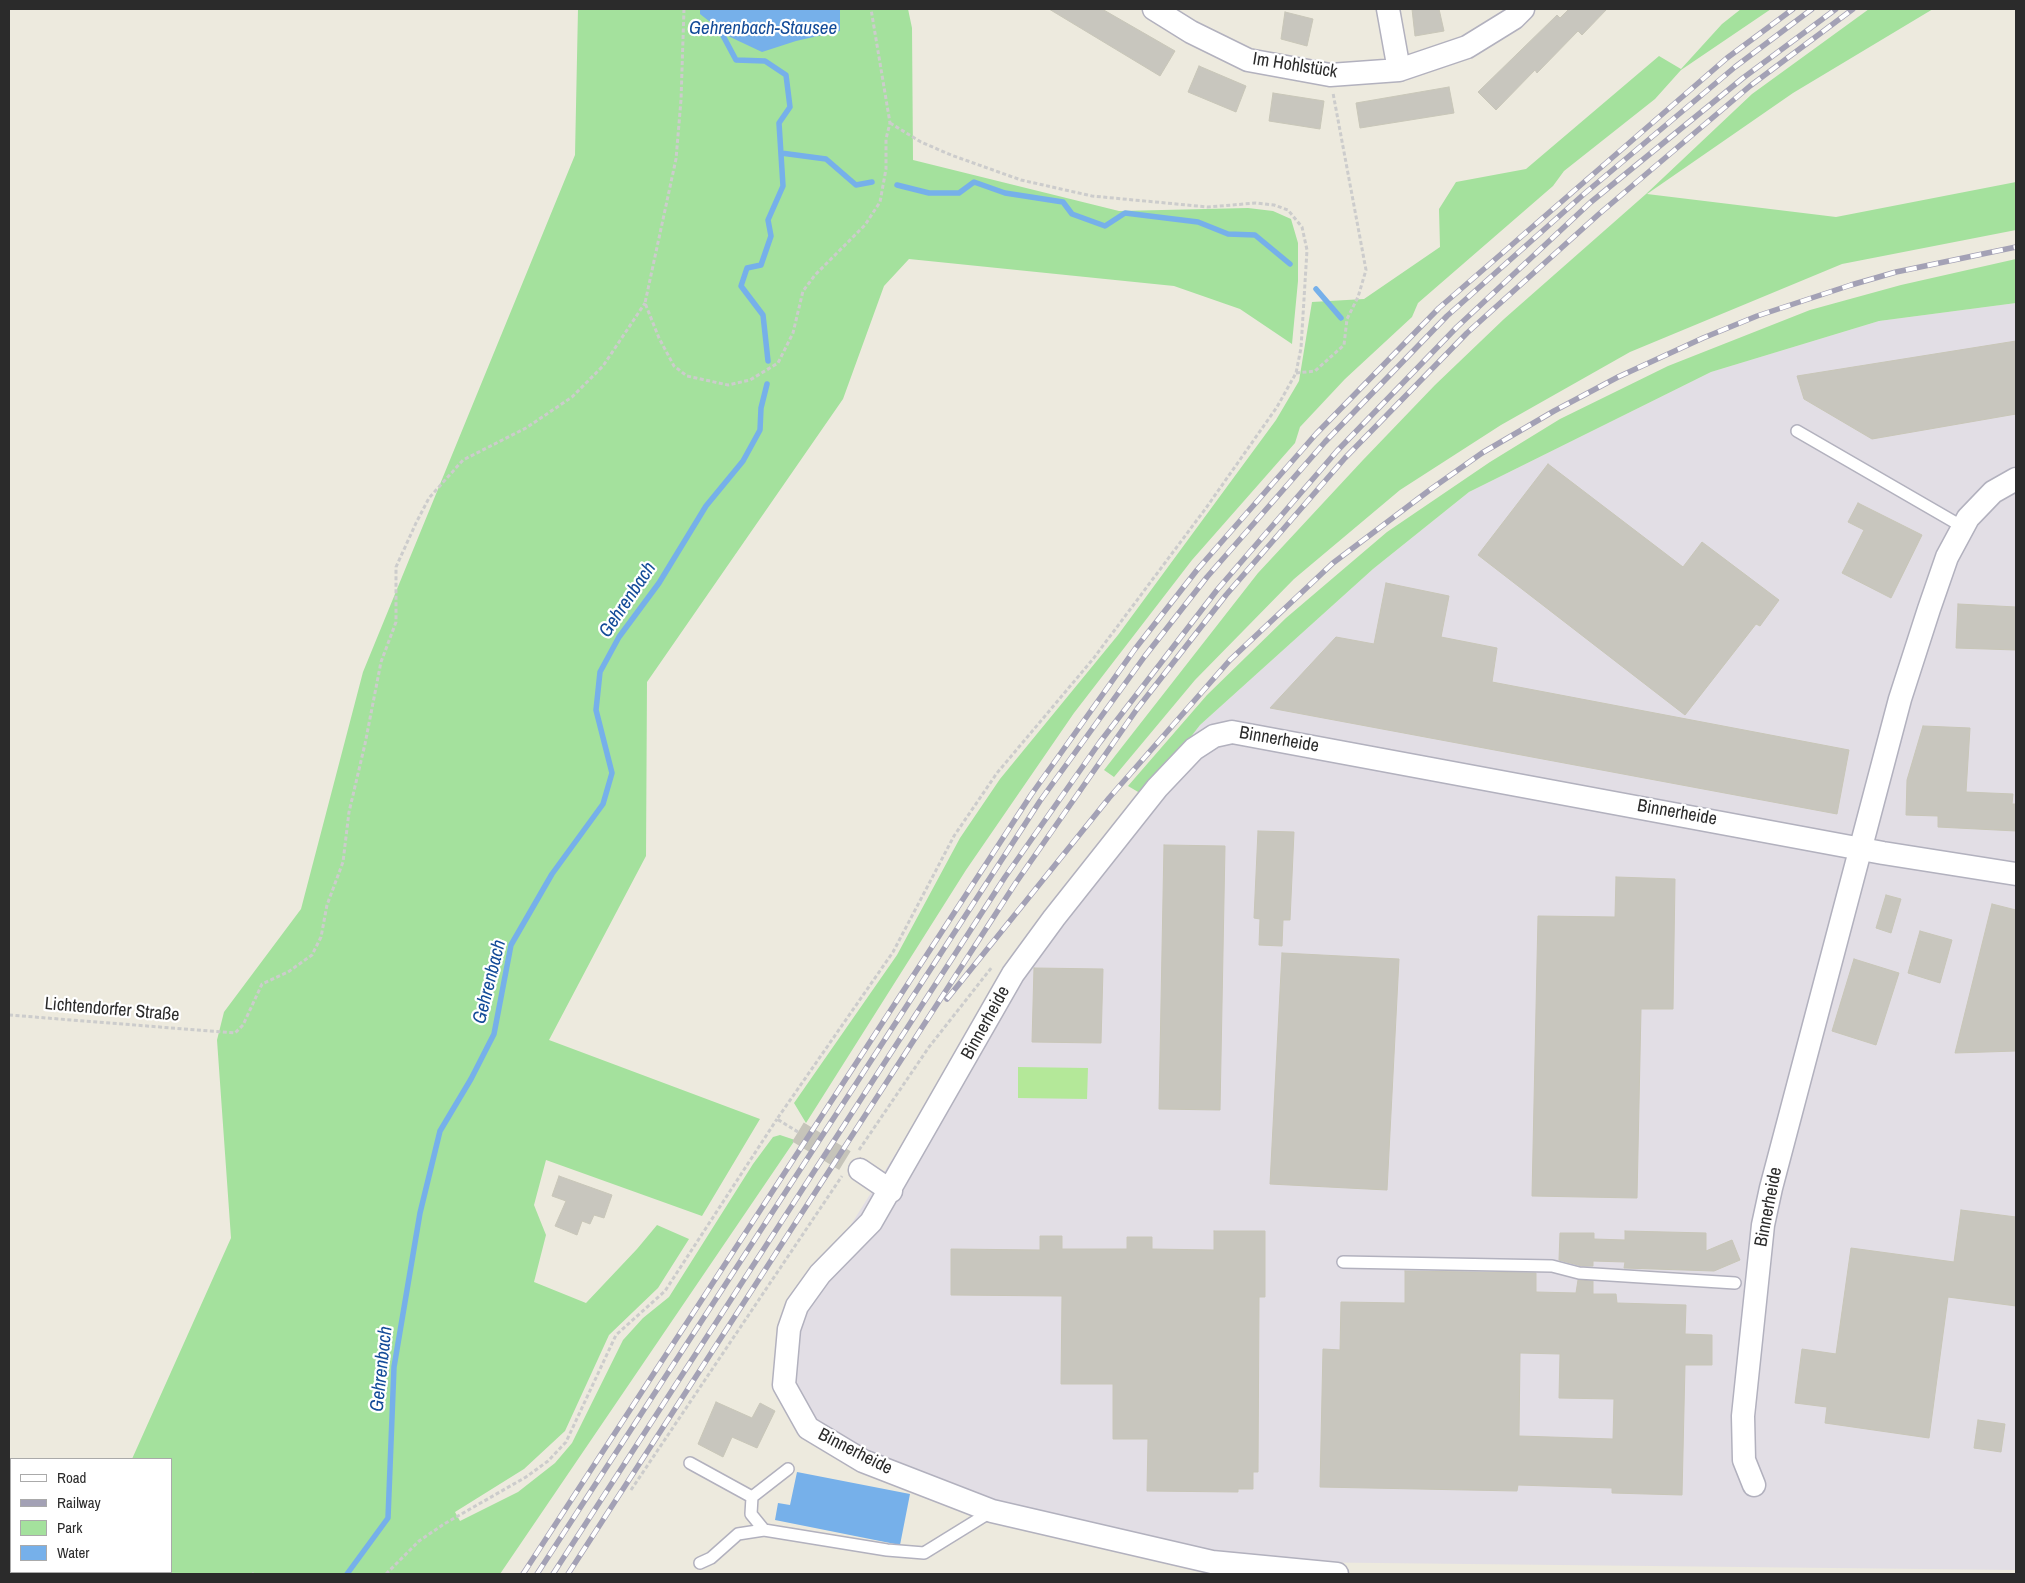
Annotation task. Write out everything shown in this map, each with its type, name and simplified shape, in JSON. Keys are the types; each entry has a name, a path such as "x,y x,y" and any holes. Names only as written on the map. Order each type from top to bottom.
{"street":[{"name":"Im Hohlstück","path":"1154,9 1191,32 1248,60 1330,75 1398,70 1467,47 1514,18 1523,9"},
{"path":"1388,9 1398,70"},
{"name":"Binnerheide","path":"1754,1485 1744,1460 1743,1416 1763,1225 1770,1188 1902,692 1947,557 1968,518 1993,492 2016,479"},
{"name":"Binnerheide","path":"1337,1574 1212,1562 992,1511 864,1461 808,1428 784,1385 789,1329 797,1306 820,1274 872,1222 1013,974 1054,918 1157,788 1194,749 1214,736 1232,732 1252,735 1861,847 1883,853 2016,874"},
{"path":"853,1166 891,1191"}],"lane":[{"path":"1797,431 1963,528"},
{"path":"1343,1262 1552,1266 1579,1273 1735,1284"},
{"path":"690,1463 736,1486 752,1497"},
{"path":"764,1530 751,1514 752,1497 788,1469"},
{"path":"700,1562 712,1558 738,1534 764,1530 887,1550 924,1553 992,1511"}],"path":[{"path":"684,9 681,100 676,159 645,303 659,338 674,366 687,376 728,385 750,380 770,370 778,363 793,334 803,290 865,225 880,202 886,169 886,139 890,123 871,9"},
{"path":"1296,373 1314,371 1344,345 1347,319 1358,297 1366,270 1330,75"},
{"path":"386,1574 419,1541 444,1524 526,1477 548,1461 566,1442 616,1335 664,1291 777,1119 893,952 954,836 997,773 1116,629 1277,407 1296,373 1301,348 1307,250 1302,227 1288,210 1274,205 1256,203 1208,207 1149,203 1092,196 1021,180 951,155 921,142 890,123"},
{"name":"Lichtendorfer Straße","path":"9,1015 212,1033 235,1033 243,1025 262,984 288,972 312,955 321,937 327,905 344,862 349,812 366,744 381,662 396,622 396,567 429,498 463,460 526,428 572,398 603,366 645,303"},
{"path":"631,1490 853,1166 929,1048 996,964"},
{"path":"777,1119 798,1132"}],"shaded area":[{"path":"2016,303 2016,1570 1286,1562 1176,1553 967,1506 786,1413 794,1315 1021,955 1200,725 1373,569 1469,492 1711,372 1879,321"}],"green space":[{"path":"578,9 908,9 912,28 913,160 1119,211 1248,208 1273,211 1291,219 1298,243 1298,281 1292,344 1240,309 1174,286 909,259 884,286 843,399 647,682 646,856 549,1040 760,1119 702,1216 546,1160 534,1205 546,1235 534,1282 586,1303 657,1225 689,1239 658,1288 609,1335 565,1431 524,1469 455,1512 460,1521 518,1492 555,1463 572,1443 623,1340 643,1318 669,1297 753,1164 773,1137 780,1135 795,1140 500,1574 9,1574 9,1524 10,1573 172,1573 172,1458 132,1458 231,1238 217,1040 224,1012 301,909 363,672 575,155"},
{"path":"1741,9 1771,9 1681,70 1655,99 1564,171 1553,186 1418,303 1412,317 1345,379 1300,427 1295,443 1192,560 1074,713 966,870 806,1123 794,1103 897,955 960,838 1000,779 1118,635 1276,420 1299,381 1312,302 1364,299 1440,247 1439,209 1456,182 1526,169 1659,56 1681,69 1722,24"},
{"path":"1869,9 1933,9 1793,93 1647,194 1836,217 2016,182 2016,230 1842,264 1630,352 1501,425 1400,490 1294,579 1195,680 1114,777 1104,770 1258,573 1435,385 1504,319 1646,194 1752,94"},
{"path":"2016,259 2016,303 1879,321 1711,372 1469,492 1373,569 1200,725 1145,796 1128,786 1207,695 1286,618 1387,532 1490,462 1560,419 1668,366 1810,310 1901,285"},
{"path":"1018,1067 1088,1068 1087,1099 1018,1098"}],"water":[{"name":"Gehrenbach-Stausee","path":"700,9 840,9 840,31 796,41 762,52 728,36 700,14"},
{"path":"797,1472 910,1494 900,1545 775,1520 778,1503 790,1505"}],"building":[{"path":"1049,9 1102,9 1175,51 1160,76"},
{"path":"1412,9 1439,9 1444,31 1415,36"},
{"path":"1569,9 1607,9 1582,35 1578,31 1537,73 1535,70 1496,110 1478,92 1557,15 1560,18"},
{"path":"1285,12 1313,19 1307,46 1281,39"},
{"path":"1199,66 1246,86 1236,112 1188,92"},
{"path":"1449,87 1454,113 1360,128 1356,103"},
{"path":"1273,93 1324,101 1320,129 1269,121"},
{"path":"2016,341 2016,414 1872,439 1804,399 1797,376"},
{"path":"1548,464 1683,567 1702,542 1779,600 1760,626 1756,624 1685,715 1478,555"},
{"path":"1858,503 1922,535 1891,598 1842,573 1864,530 1848,522"},
{"path":"1386,583 1449,596 1441,637 1497,648 1492,682 1849,750 1837,814 1270,708 1336,637 1374,644"},
{"path":"1958,604 2016,607 2016,650 1956,648"},
{"path":"1923,726 1970,728 1966,792 2013,794 2012,804 2016,804 2016,831 1938,827 1938,816 1906,815 1907,780"},
{"path":"1258,831 1294,832 1290,920 1283,920 1282,946 1259,945 1260,919 1254,918"},
{"path":"1164,845 1225,846 1220,1110 1159,1109"},
{"path":"1616,877 1675,879 1673,1009 1641,1009 1637,1198 1532,1196 1538,916 1615,917"},
{"path":"1886,895 1901,899 1891,933 1876,928"},
{"path":"1992,904 2016,910 2016,1051 1955,1053"},
{"path":"1920,931 1952,940 1940,983 1908,973"},
{"path":"1282,953 1399,959 1387,1190 1270,1184"},
{"path":"1854,959 1899,973 1876,1045 1832,1031"},
{"path":"1034,968 1103,969 1101,1043 1032,1042"},
{"path":"559,1176 612,1195 604,1218 594,1215 590,1224 582,1221 577,1235 555,1226 566,1201 552,1196"},
{"path":"1961,1210 2016,1217 2016,1306 1948,1297 1929,1438 1825,1423 1827,1407 1795,1403 1802,1349 1836,1354 1851,1248 1954,1262"},
{"path":"1214,1231 1265,1231 1265,1297 1259,1297 1258,1472 1253,1472 1253,1489 1238,1489 1238,1492 1147,1491 1148,1439 1113,1439 1113,1384 1061,1384 1062,1296 951,1295 951,1249 1040,1250 1040,1236 1062,1236 1062,1249 1127,1249 1127,1237 1152,1237 1152,1249 1214,1250"},
{"path":"1625,1231 1706,1233 1706,1251 1732,1240 1740,1260 1714,1271 1624,1268 1625,1262 1593,1261 1593,1266 1582,1266 1559,1260 1560,1233 1594,1233 1594,1239 1625,1240"},
{"path":"1405,1271 1536,1273 1536,1292 1576,1293 1578,1280 1593,1281 1593,1294 1616,1294 1617,1303 1686,1305 1685,1334 1712,1335 1712,1365 1685,1365 1682,1495 1612,1493 1612,1488 1518,1485 1517,1491 1320,1487 1323,1349 1340,1350 1341,1302 1405,1303","holes":["1520,1353 1560,1354 1559,1398 1614,1399 1613,1439 1519,1436"]},
{"path":"716,1402 752,1418 760,1403 775,1411 757,1448 732,1437 723,1457 698,1444"},
{"path":"1978,1420 2005,1424 2001,1452 1974,1448"}],"waterway":[{"name":"Gehrenbach","path":"720,30 736,60 765,61 786,75 790,107 779,123 783,186 768,220 771,236 761,265 747,268 741,286 763,315 768,361"},
{"path":"781,153 826,159 856,185 872,182"},
{"path":"897,185 929,193 959,193 974,182 1005,193 1063,202 1072,214 1105,226 1125,213 1198,222 1228,234 1255,235 1290,264"},
{"path":"1316,289 1341,318"},
{"name":"Gehrenbach","path":"347,1574 388,1518 394,1367 420,1213 440,1131 471,1079 494,1034 511,945 552,874 603,804 612,773 596,710 600,672 619,637 659,583 706,506 743,461 760,430 761,408 767,384"}],"tunnel":[{"path":"798,1132 860,1170"}],"railway":[{"path":"523,1574 1031,795 1135,649 1197,570 1316,434 1439,308 1727,58 1793,9"},
{"path":"537,1574 1040,801 1145,656 1207,577 1325,442 1447,316 1584,194 1735,67 1812,9"},
{"path":"553,1574 1005,877 1100,742 1217,590 1337,451 1457,327 1591,202 1743,78 1836,9"},
{"path":"568,1574 1015,884 1137,709 1226,595 1345,458 1467,333 1599,214 1750,86 1853,9"},
{"path":"947,999 1109,798 1230,660 1333,563 1482,453 1554,411 1618,377 1703,338 1757,316 1896,272 2016,247"}]}
